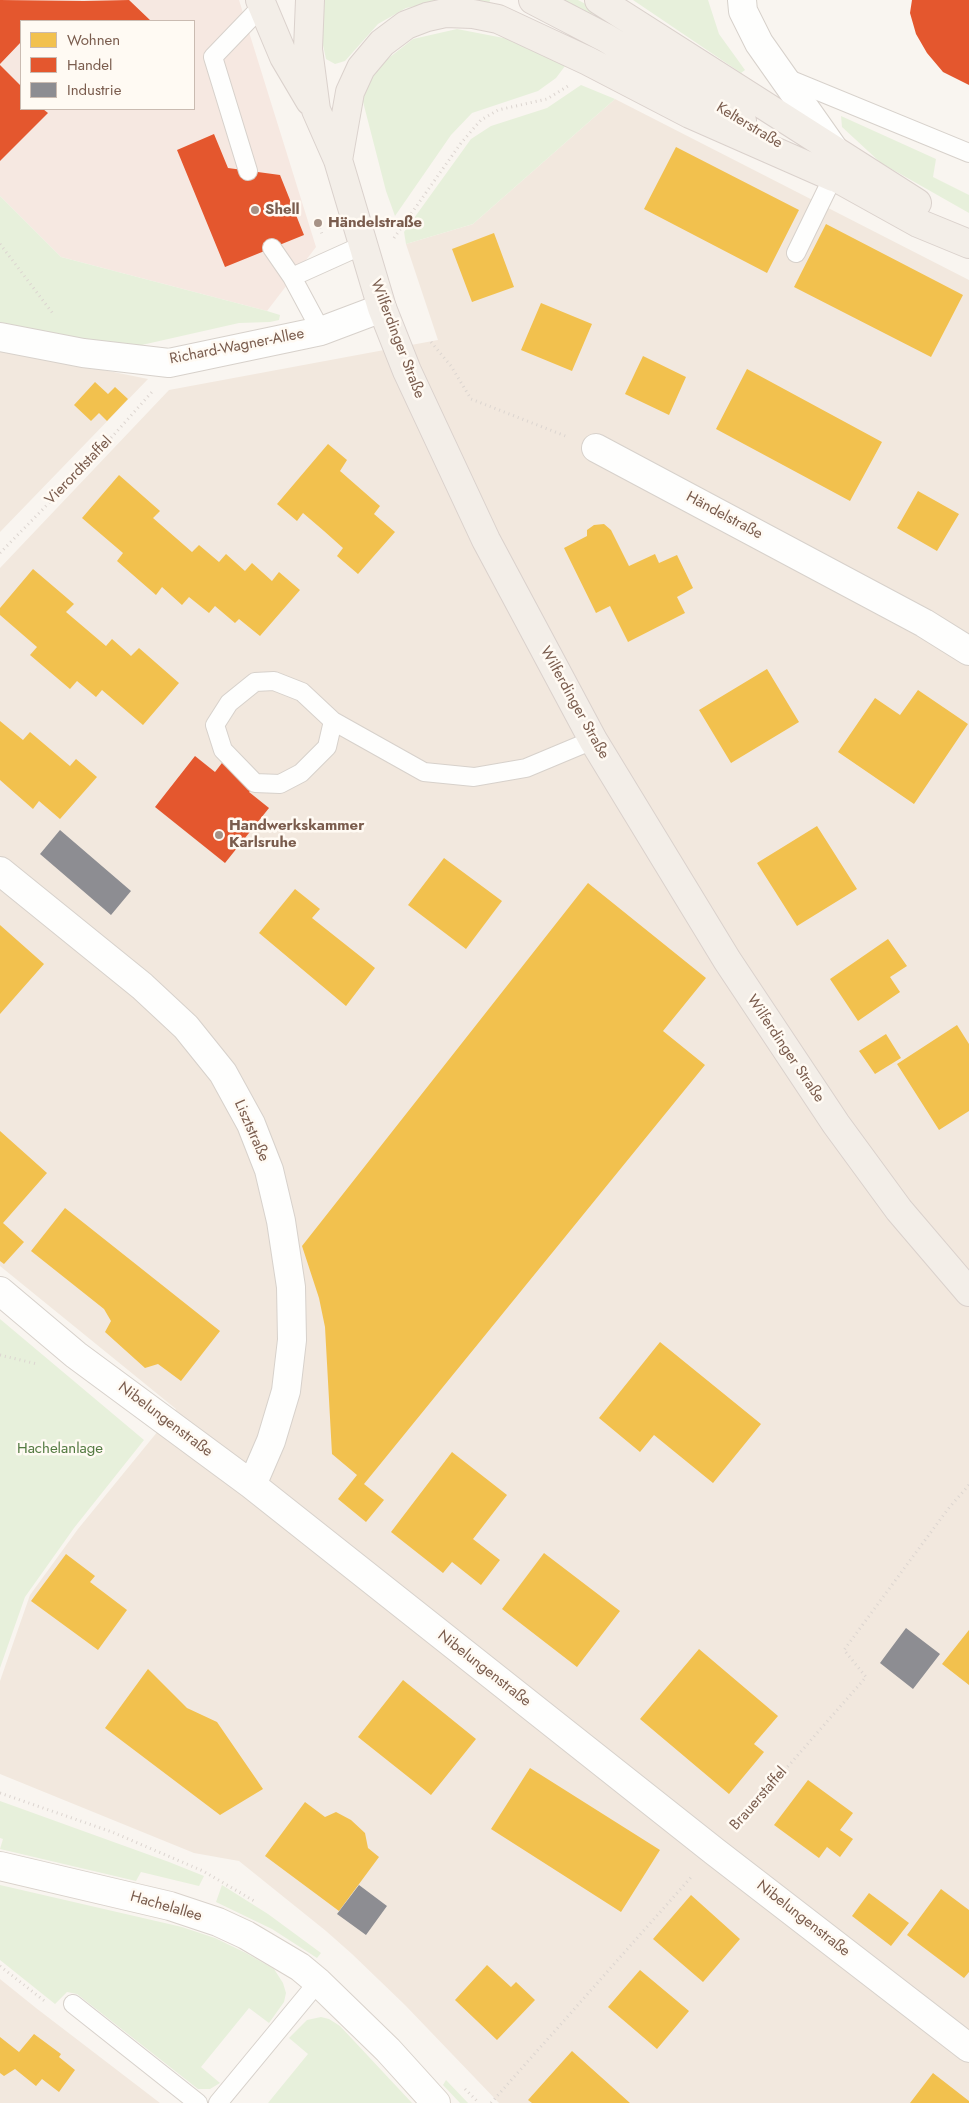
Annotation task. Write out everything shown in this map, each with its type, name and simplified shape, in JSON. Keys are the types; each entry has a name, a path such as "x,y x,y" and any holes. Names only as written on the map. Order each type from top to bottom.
{"main road":[{"name":"Wilferdinger Straße","path":"290,0 308,49"},
{"name":"Wilferdinger Straße","path":"310,0 308,49 316,110 338,160 382,308 407,372 486,540 593,740 727,960 797,1067 899,1210 969,1292"},
{"name":"Kelterstraße","path":"533,0 606,38 835,165 928,210 969,240"},
{"name":"Kelterstraße","path":"599,0 918,223 969,244"},
{"path":"261,3 284,57 316,110"},
{"path":"338,160 350,92 361,68 382,43 406,25 427,16 473,14 498,19 588,61 690,114 835,165"}],"street":[{"name":"Kelterstraße","path":"742,0 743,11 759,43 782,76 835,165"},
{"name":"Richard-Wagner-Allee","path":"0,337 83,353 169,363 321,330 382,308"},
{"name":"Händelstraße","path":"596,448 924,623 969,651"},
{"name":"Lisztstraße","path":"0,871 142,986 186,1027 223,1073 251,1124 269,1170 281,1220 291,1287 292,1340 286,1391 271,1441 252,1485"},
{"name":"Nibelungenstraße","path":"0,1291 76,1355 252,1485 714,1851 969,2048"},
{"name":"Hachelallee","path":"0,1866 171,1898 246,1935 300,1967 318,1982 388,2050 436,2103"}],"lane":[{"path":"248,171 213,57 261,3"},
{"path":"782,76 969,153"},
{"path":"796,253 835,165"},
{"path":"292,278 363,245"},
{"path":"272,248 292,278 321,330"},
{"path":"332,721 326,747 301,773 280,784 255,783 223,750 215,725 229,703 255,682 274,681 302,692 332,721 424,772 474,777 526,768 593,740"},
{"path":"218,2103 318,1982"},
{"path":"73,2004 198,2103"}],"path":[{"path":"393,240 461,143 481,120 498,110 547,99 568,86 588,61"},
{"path":"0,244 83,353"},
{"path":"430,340 450,366 471,399 596,448"},
{"name":"Vierordtstaffel","path":"0,553 94,457 156,387"},
{"name":"Brauerstaffel","path":"491,2103 866,1677 844,1650 948,1509 969,1485"},
{"path":"0,1966 53,2007 73,2004"}],"shaded area":[{"path":"0,0 239,0 316,247 267,311 61,257 0,196"},
{"path":"615,99 969,280 969,2103 499,2103 405,2005 352,1954 239,1861 194,1853 0,1774 0,1681 30,1595 78,1529 176,1409 0,1266 0,568 169,390 438,340 406,244 473,224"},
{"path":"0,349 148,379 0,532"},
{"path":"0,1979 36,2008 160,2103 0,2103"}],"green space":[{"path":"318,0 445,0 406,8 378,24 345,61 335,64 326,59 317,17"},
{"path":"445,0 490,0 489,6"},
{"path":"548,0 578,0 595,9 589,20"},
{"path":"633,0 708,0 719,34 745,70 741,73"},
{"path":"457,29 514,40 565,66 556,78 538,91 472,113 451,135 395,216 386,191 361,94 381,64 413,39"},
{"path":"581,85 615,99 473,224 406,244 404,232 471,139 491,126 547,108"},
{"path":"841,116 936,159 933,177 969,195 969,213 881,163 842,127"},
{"path":"0,196 61,257 267,311 280,315 279,320 239,323 124,349 0,328"},
{"name":"Hachelanlage","path":"0,1319 144,1440 74,1528 25,1597 0,1668"},
{"path":"0,1801 204,1876 199,1886 141,1872 136,1881 0,1849 3,1839 0,1838"},
{"path":"0,1885 182,1927 215,1938 274,1969 283,1983 286,1993 284,2002 269,2023 249,2008 201,2067 220,2083 210,2089 198,2089 77,1994 67,1992 55,2004 0,1960"},
{"path":"222,1885 268,1914 321,1953 317,1958 272,1929 216,1902"},
{"path":"321,2017 329,2019 340,2026 412,2103 268,2103 308,2054 289,2038 307,2020"},
{"path":"446,2080 468,2103 460,2103 443,2085"}],"building: Wohnen":[{"path":"676,147 799,210 767,273 644,209"},
{"path":"826,224 963,295 931,357 794,287"},
{"path":"494,233 514,287 472,302 452,249"},
{"path":"541,303 592,324 572,371 521,350"},
{"path":"643,356 686,377 669,415 625,394"},
{"path":"747,369 882,442 850,501 716,429"},
{"path":"95,382 108,394 115,387 128,399 107,421 99,413 91,421 74,405"},
{"path":"328,444 347,460 340,471 380,506 374,514 395,532 358,574 337,556 343,548 324,531 303,513 297,521 277,504"},
{"path":"119,475 160,511 153,518 192,552 199,545 219,562 226,554 245,571 252,563 272,581 279,572 300,590 260,636 239,619 235,623 215,606 209,613 189,597 182,605 162,587 156,595 117,561 123,553 82,518"},
{"path":"918,491 959,514 937,551 897,528"},
{"path":"604,524 611,530 629,566 655,554 659,563 677,555 693,588 677,597 685,613 628,642 610,606 596,613 564,548 587,536 587,530 594,525"},
{"path":"33,569 74,604 66,612 106,646 112,639 131,656 139,648 179,683 143,725 102,690 96,697 77,681 70,689 30,655 37,647 0,615 0,608"},
{"path":"767,669 799,722 731,763 699,710"},
{"path":"918,690 968,724 914,804 838,752 875,698 900,715"},
{"path":"0,721 23,740 30,732 70,766 76,759 97,777 60,819 39,801 33,809 0,780"},
{"path":"817,826 857,889 797,926 757,863"},
{"path":"444,858 502,901 466,949 408,905"},
{"path":"588,883 706,978 663,1031 705,1065 364,1484 384,1500 366,1522 338,1499 357,1475 332,1454 325,1327 319,1298 302,1246"},
{"path":"295,889 320,909 312,918 375,968 346,1006 259,933"},
{"path":"0,925 44,964 0,1014"},
{"path":"888,939 907,966 890,977 900,992 858,1021 830,979"},
{"path":"957,1025 969,1044 969,1111 939,1130 897,1064"},
{"path":"886,1034 901,1058 875,1074 859,1051"},
{"path":"0,1131 47,1173 3,1223 24,1242 4,1264 0,1261"},
{"path":"65,1208 220,1331 181,1381 158,1364 145,1368 105,1332 111,1321 104,1309 31,1251"},
{"path":"660,1342 761,1424 713,1483 654,1435 640,1452 599,1418"},
{"path":"452,1452 507,1495 473,1539 500,1560 481,1585 452,1562 443,1573 391,1532"},
{"path":"544,1553 620,1611 577,1667 502,1609"},
{"path":"66,1554 95,1576 90,1582 127,1610 98,1650 31,1601"},
{"path":"969,1630 969,1685 942,1664"},
{"path":"699,1649 778,1716 754,1744 764,1752 729,1794 640,1719"},
{"path":"148,1669 187,1708 217,1722 263,1789 220,1815 105,1728"},
{"path":"403,1680 476,1739 431,1795 358,1737"},
{"path":"530,1768 660,1850 621,1912 491,1829"},
{"path":"808,1780 853,1813 840,1830 853,1839 840,1857 827,1847 819,1858 774,1825"},
{"path":"305,1802 325,1817 336,1812 351,1820 365,1833 368,1848 379,1857 339,1911 265,1856"},
{"path":"941,1889 969,1910 969,1972 964,1978 907,1935"},
{"path":"869,1893 909,1923 891,1946 852,1916"},
{"path":"691,1895 740,1939 703,1982 653,1939"},
{"path":"487,1965 511,1987 516,1982 535,2000 497,2040 455,2000"},
{"path":"640,1970 689,2011 657,2049 608,2007"},
{"path":"34,2034 61,2054 59,2057 75,2070 59,2092 42,2079 36,2086 15,2069 4,2076 0,2073 0,2037 19,2052"},
{"path":"572,2051 630,2103 532,2103 528,2100"},
{"path":"933,2073 969,2101 969,2103 910,2103"}],"building: Handel":[{"path":"0,0 129,0 150,20 20,20 20,43 0,64"},
{"path":"912,0 969,0 969,85 943,72 927,53 916,34 910,13"},
{"path":"0,65 20,85 20,110 44,110 48,113 0,161"},
{"path":"214,134 228,168 280,175 304,235 225,267 177,150"},
{"name":"Handwerkskammer Karlsruhe","path":"195,756 215,772 225,759 256,784 249,792 269,808 225,863 155,807"}],"building: Industrie":[{"path":"60,830 131,891 111,915 40,854"},
{"path":"906,1628 940,1654 913,1689 880,1663"},
{"path":"359,1885 387,1906 366,1935 337,1914"}],"place":[{"name":"Shell","path":"255,210"},
{"name":"Händelstraße","path":"318,223"},
{"name":"Handwerkskammer Karlsruhe","path":"219,835"}]}
